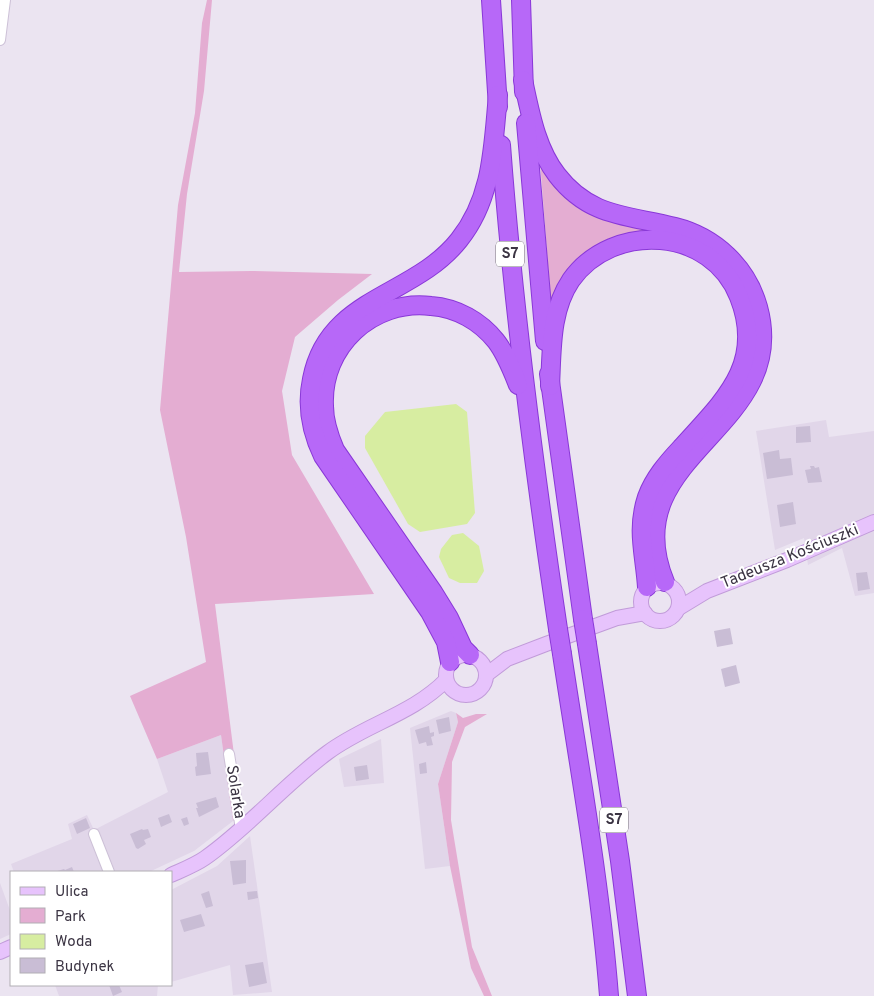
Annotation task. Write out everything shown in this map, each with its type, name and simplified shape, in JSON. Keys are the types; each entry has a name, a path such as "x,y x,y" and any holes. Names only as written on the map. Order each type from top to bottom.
{"highway":[{"name":"S7","path":"491,0 512,268 527,413 593,862 606,956 609,996"},
{"name":"S7","path":"521,0 523,80 535,241 550,386 620,862 636,996"},
{"path":"523,80 539,143 546,159 568,188 580,198 608,213 673,226 699,235 721,249 739,268 754,294 762,335 761,350 755,375 749,389 735,410 679,472 659,506 655,538 659,562 671,587"},
{"path":"450,662 446,642 430,612 323,456 312,429 309,397 312,376 320,354 338,327 363,306 414,279 436,264 467,230 481,203 489,176 498,95"},
{"path":"550,386 554,323 562,297 571,281 582,268 592,258 609,248 635,240 652,239 694,249 718,267 729,279 738,295 747,325 747,340 745,357 737,380 724,400 668,461 652,484 647,496 641,527 644,601"},
{"path":"475,658 463,648 449,618 433,592 335,450 328,433 324,413 326,378 333,358 343,343 350,334 369,320 388,310 405,306 437,306 447,308 467,317 487,331 496,341 508,362 527,413"}],"street":[{"path":"0,40 5,0"},
{"name":"Tadeusza Kościuszki","path":"680,608 707,591 787,560 874,522"},
{"path":"507,659 456,657 450,662 446,671 448,686 458,693 468,695 474,693 482,686 486,675 507,659 617,618 644,601 653,583 671,587 679,597 680,608 673,616 664,621 653,620 644,601"},
{"name":"Tadeusza Kościuszki","path":"671,587 707,591"},
{"path":"475,658 484,668 486,675"},
{"path":"172,875 204,859 241,830 326,754 353,736 417,704 434,692 446,680"},
{"path":"417,704 458,693"},
{"name":"Solarka","path":"230,754 241,830"},
{"path":"94,834 109,871"}],"shaded area":[{"path":"826,420 829,437 874,431 874,593 855,596 842,548 808,565 804,538 775,550 756,431"},
{"path":"451,711 456,713 458,722 438,784 450,866 425,869 410,728"},
{"path":"221,735 233,821 194,851 151,871 14,871 11,864 72,839 68,824 87,815 94,830 168,792 157,759"},
{"path":"381,739 384,783 344,787 339,759"},
{"path":"250,836 272,992 233,995 230,965 172,982 172,889 217,866"},
{"path":"0,883 10,910 10,934 0,939"},
{"path":"55,986 158,986 157,996 59,996"}],"green space":[{"path":"207,0 212,0 204,91 187,194 179,272 252,271 372,274 295,337 282,391 292,455 374,594 215,604 241,810 233,821 221,735 157,759 130,696 206,662 186,537 160,410 178,205 195,113 202,23"},
{"path":"540,161 559,189 673,233 630,235 551,305"},
{"path":"456,713 463,718 476,714 487,714 465,727 452,762 451,820 472,947 492,996 484,996 471,968 450,866 438,784 458,722"}],"water":[{"path":"456,404 467,412 475,513 467,524 420,532 408,524 365,448 365,436 385,412"},
{"path":"463,533 479,546 484,571 477,583 460,583 449,578 439,557 441,549 452,535"}],"building":[{"path":"810,426 811,442 796,443 796,427"},
{"path":"779,450 780,459 791,458 793,475 767,479 763,453"},
{"path":"810,466 819,467 822,482 808,483 805,470 811,469"},
{"path":"793,502 796,524 780,527 777,505"},
{"path":"867,572 870,589 858,591 856,573"},
{"path":"730,628 733,644 717,647 714,631"},
{"path":"736,665 740,683 725,687 721,669"},
{"path":"449,717 451,731 439,734 436,720"},
{"path":"429,726 430,733 434,732 434,736 431,737 433,745 427,746 426,742 419,744 415,730"},
{"path":"208,752 211,774 196,776 196,753"},
{"path":"426,762 427,773 420,774 419,764"},
{"path":"367,765 369,779 356,781 354,767"},
{"path":"216,797 219,807 199,817 196,803"},
{"path":"169,814 172,822 161,827 158,818"},
{"path":"187,817 189,824 184,826 181,819"},
{"path":"86,818 90,828 77,834 73,824"},
{"path":"142,829 148,829 151,837 144,840 146,844 138,849 130,834"},
{"path":"246,860 246,883 233,885 230,861"},
{"path":"72,867 74,871 57,871"},
{"path":"209,891 213,906 206,908 201,894"},
{"path":"257,891 258,898 248,900 247,892"},
{"path":"201,914 205,926 184,932 180,920"},
{"path":"263,962 267,983 249,987 245,965"},
{"path":"109,986 119,986 122,992 113,996"}]}
